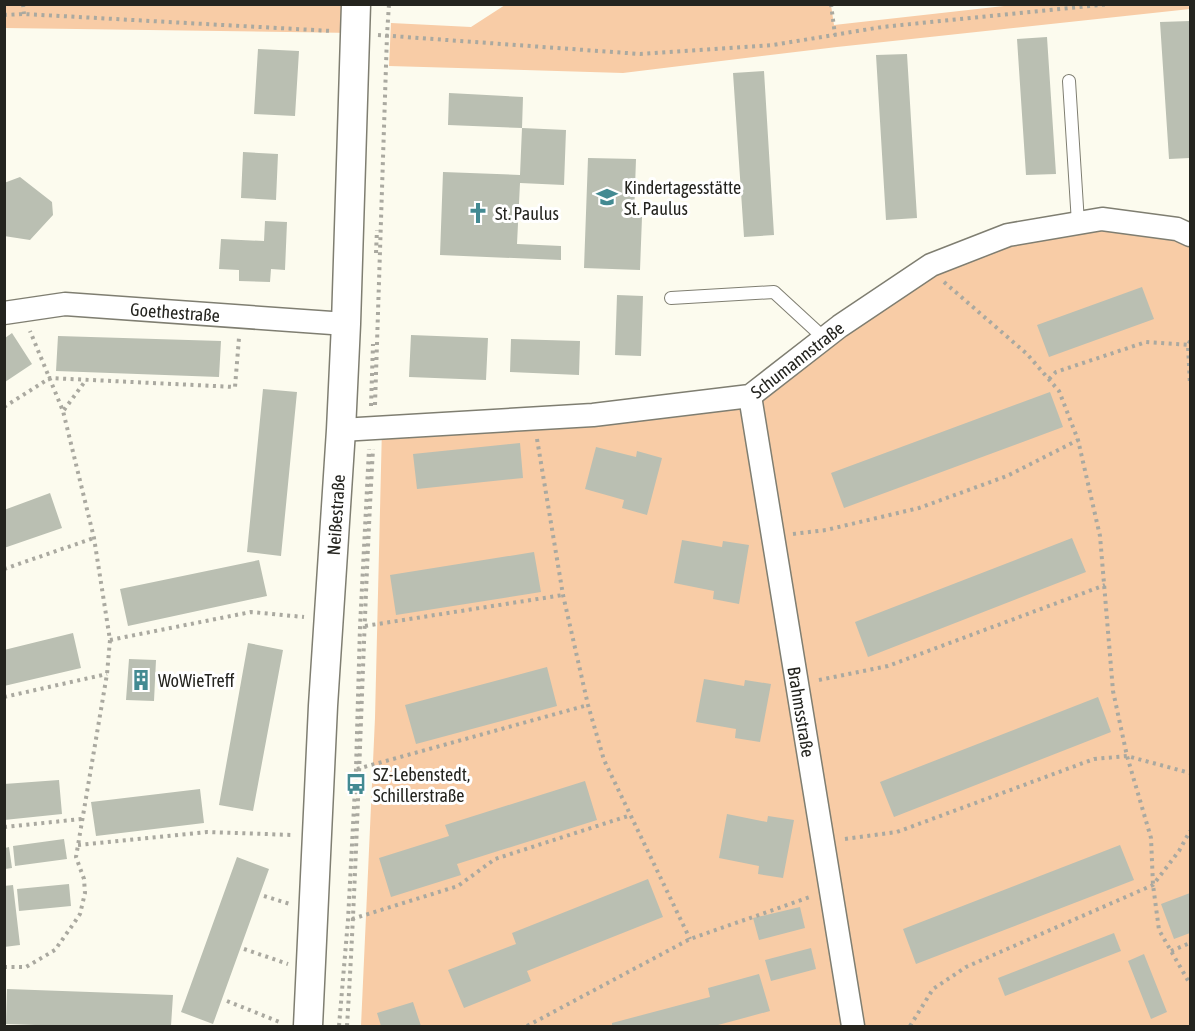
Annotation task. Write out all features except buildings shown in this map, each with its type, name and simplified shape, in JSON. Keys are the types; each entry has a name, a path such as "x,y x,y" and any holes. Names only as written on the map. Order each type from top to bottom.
{"street":[{"name":"Neißestraße","path":"297,1025 322,727 341,430 356,4"},
{"name":"Schumannstraße","path":"341,430 593,415 750,396 824,338 931,265 1008,235 1102,219 1177,229 1191,235"},
{"name":"Goethestraße","path":"13,312 65,304 346,324"},
{"name":"Brahmsstraße","path":"750,396 853,1026"}],"lane":[{"path":"1069,81 1078,223"},
{"path":"671,298 774,292 824,338"}],"path":[{"path":"23,4 24,14"},
{"path":"346,1026 354,918 384,35 389,4"},
{"path":"831,4 835,35"},
{"path":"384,35 640,54 773,45 882,27 1109,4"},
{"path":"4,15 24,14 332,31"},
{"path":"931,265 945,283 1028,354 1059,391 1078,440 1100,536 1113,691 1127,756 1151,838 1153,885 1159,930 1191,984"},
{"path":"4,967 26,967 55,950 80,914 85,894 84,879 76,857 107,674 110,640 93,538 63,411 50,378 13,312"},
{"path":"4,407 50,378 235,387 240,316"},
{"path":"1049,379 1056,372 1146,342 1190,344 1191,385"},
{"path":"63,411 86,380"},
{"path":"534,418 562,595 588,705 604,760 690,939"},
{"path":"773,537 826,530 919,508 1007,476 1078,440"},
{"path":"4,569 93,538"},
{"path":"797,684 888,666 1105,585"},
{"path":"363,626 562,595"},
{"path":"110,640 251,612 305,617"},
{"path":"4,697 107,674"},
{"path":"358,769 588,705"},
{"path":"823,842 897,832 1094,759 1127,756 1191,773"},
{"path":"339,1026 358,769"},
{"path":"348,920 458,885 495,859 631,815"},
{"path":"4,827 82,819"},
{"path":"910,1026 933,989 966,967 1153,885 1191,831"},
{"path":"78,845 207,832 294,835"},
{"path":"527,1026 690,939 831,890"},
{"path":"264,896 291,904"},
{"path":"1171,951 1191,943"},
{"path":"244,949 288,964"},
{"path":"227,1001 297,1025"}],"shaded area":[{"path":"1190,4 1190,9 837,47 623,73 389,66 391,23 471,27 505,5 831,5 834,25 1013,5"},
{"path":"5,5 356,5 354,33 5,28"},
{"path":"1101,214 1190,237 1190,1026 361,1026 375,718 382,427 750,396 931,265"}],"place":[{"name":"Kindertagesstätte St. Paulus","path":"607,197"},
{"name":"St. Paulus","path":"478,213"},
{"name":"WoWieTreff","path":"141,680"},
{"name":"SZ-Lebenstedt, Schillerstraße","path":"356,784"}]}
